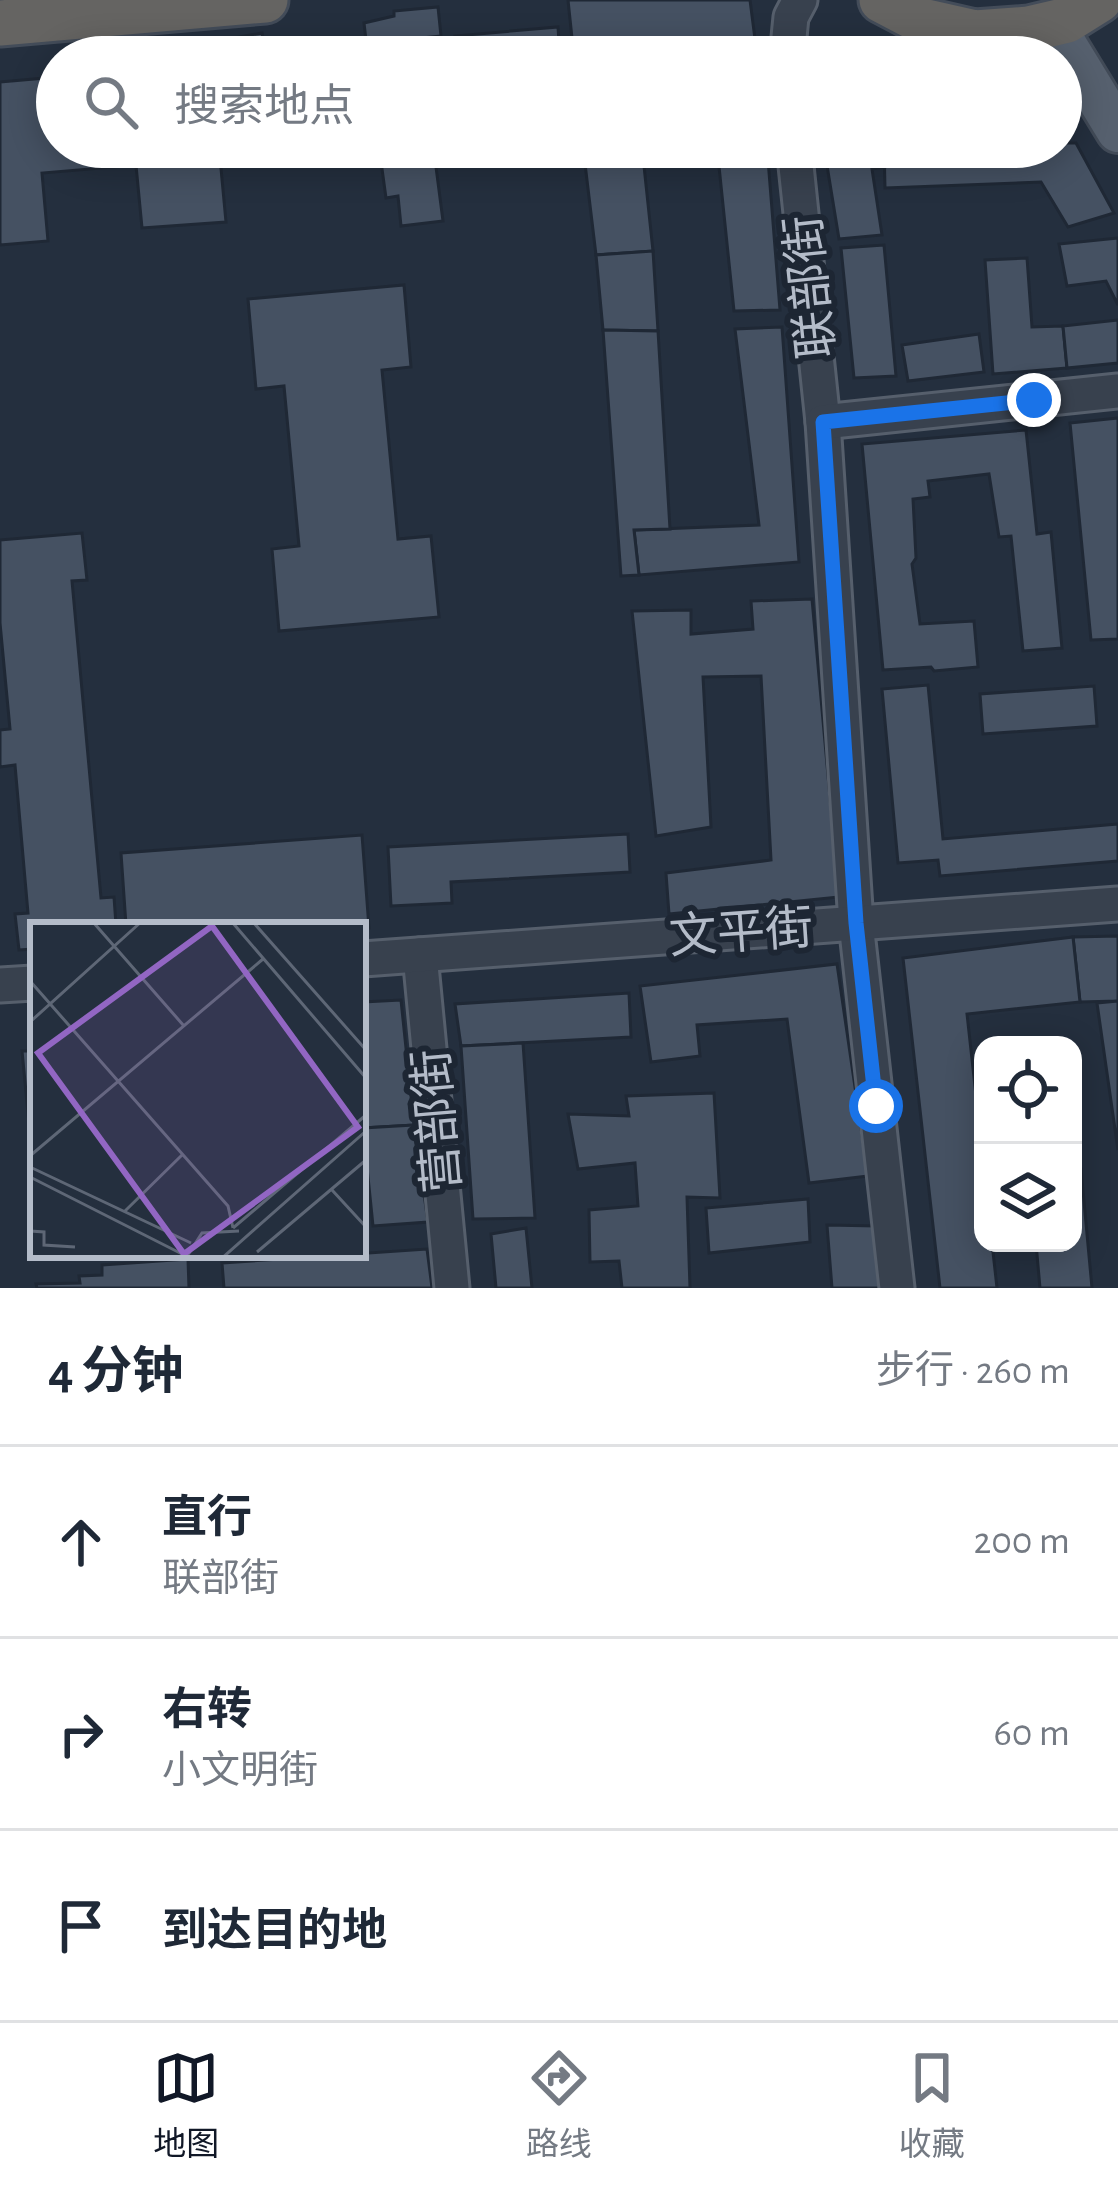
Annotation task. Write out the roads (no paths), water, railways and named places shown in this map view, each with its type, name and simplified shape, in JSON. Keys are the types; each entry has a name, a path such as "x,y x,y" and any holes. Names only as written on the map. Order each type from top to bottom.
{"highway":[{"path":"0,23 265,0"},
{"path":"882,0 922,22 975,33 1067,20 1099,0"}],"main road":[{"path":"1052,23 1060,36"},
{"path":"1082,72 1118,131"}],"street":[{"path":"789,36 791,17 800,0"},
{"name":"联部街","path":"796,168 823,422 856,923 897,1288"},
{"path":"823,422 1118,391"},
{"name":"文平街","path":"366,959 1118,904"},
{"name":"营部街","path":"420,955 452,1288"},
{"path":"0,985 30,983"}]}
